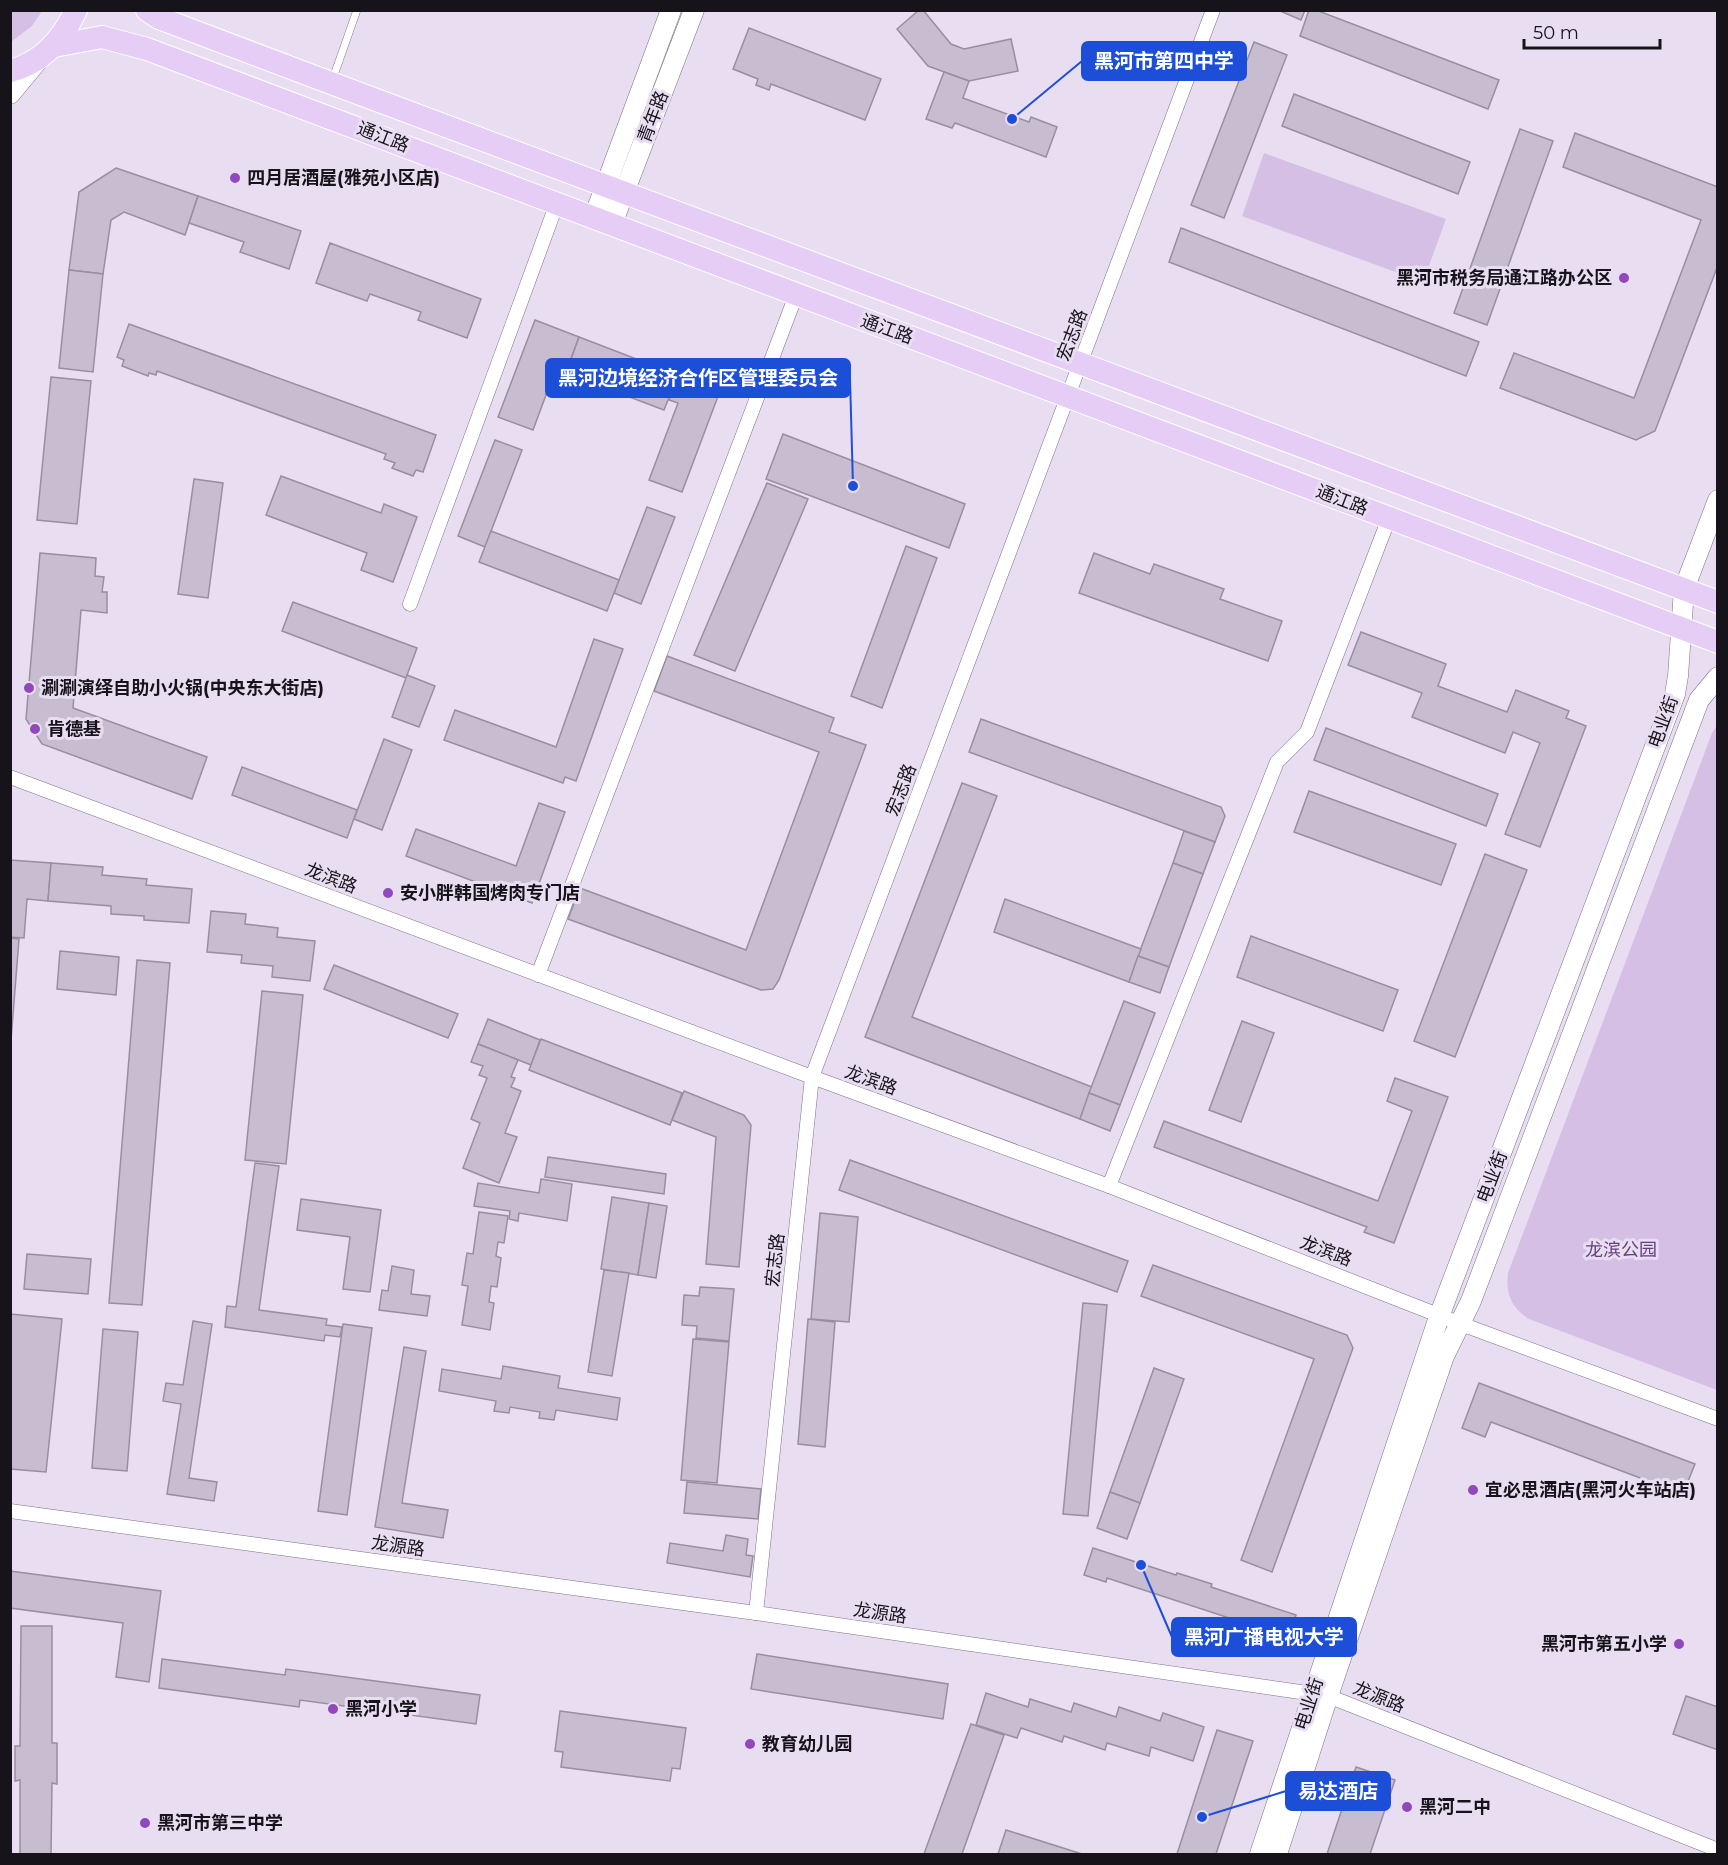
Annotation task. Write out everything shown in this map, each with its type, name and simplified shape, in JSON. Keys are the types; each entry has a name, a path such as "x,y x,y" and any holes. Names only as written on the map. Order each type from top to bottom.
{"main road":[{"path":"10,71 18,69 48,50 68,27 76,10"},
{"name":"通江路","path":"147,10 159,18 331,83 1718,602"},
{"name":"通江路","path":"48,50 102,38 147,49 1718,642"}],"street":[{"name":"青年路","path":"603,221 671,10"},
{"name":"青年路","path":"615,189 694,10"},
{"name":"宏志路","path":"756,1613 812,1077 1213,10"},
{"path":"10,94 48,50"},
{"path":"410,604 557,203"},
{"path":"538,975 796,295"},
{"name":"电业街","path":"1277,1854 1320,1695 1440,1314 1675,694 1684,590 1718,500"},
{"path":"1109,1186 1277,762 1307,732 1389,518"},
{"name":"电业街","path":"1260,1854 1444,1356 1461,1324 1699,700 1718,677"},
{"name":"龙滨路","path":"10,777 1109,1186 1461,1324 1718,1419"},
{"name":"龙源路","path":"10,1511 756,1613 1320,1695 1718,1850"}],"lane":[{"path":"331,83 357,10"}],"green space":[{"path":"10,11 42,11 32,26 11,42"},
{"path":"1264,153 1446,219 1423,282 1242,216"},
{"name":"龙滨公园","path":"1717,725 1717,1390 1529,1319 1511,1300 1507,1280 1712,733"}],"building":[{"path":"919,10 923,10 951,44 964,49 1011,39 1018,71 969,81 928,66 897,29"},
{"path":"1278,10 1305,10 1301,20"},
{"path":"1309,10 1316,10 1499,80 1488,109 1300,36"},
{"path":"749,28 881,79 865,120 771,84 769,90 756,85 758,79 733,69"},
{"path":"1254,42 1287,55 1224,218 1191,205"},
{"path":"944,72 969,81 963,98 1029,122 1031,117 1057,127 1046,157 955,123 952,128 926,119"},
{"path":"1294,94 1470,162 1458,194 1282,126"},
{"path":"1520,129 1553,141 1487,325 1454,313"},
{"path":"1575,133 1718,187 1718,265 1655,431 1636,440 1500,388 1514,353 1634,398 1701,220 1563,167"},
{"path":"116,168 198,196 185,235 124,212 111,220 103,274 69,270 79,192"},
{"path":"198,196 301,231 289,269 240,252 244,242 189,223"},
{"path":"1181,228 1479,342 1466,376 1169,262"},
{"path":"330,243 481,299 467,338 418,320 421,312 370,294 367,301 316,283"},
{"path":"69,270 103,274 93,372 59,368"},
{"path":"535,320 579,337 569,364 559,360 533,430 498,417"},
{"path":"129,324 436,435 423,472 416,470 413,476 392,468 395,463 384,459 386,454 157,371 156,375 149,373 148,376 122,366 124,360 117,357"},
{"path":"579,337 678,375 664,410 566,373"},
{"path":"678,375 720,391 682,492 649,480 678,403 669,400"},
{"path":"51,377 91,381 77,524 37,520"},
{"path":"783,434 965,504 949,548 766,479"},
{"path":"495,440 522,450 485,547 458,536"},
{"path":"281,476 381,513 384,504 417,517 393,582 361,570 367,553 266,515"},
{"path":"194,479 223,483 208,598 178,594"},
{"path":"767,483 808,499 735,671 694,655"},
{"path":"647,507 675,517 641,604 614,593"},
{"path":"491,531 619,580 607,611 479,562"},
{"path":"906,546 937,558 882,708 851,696"},
{"path":"40,553 96,558 95,576 104,577 102,592 107,592 107,613 81,610 73,708 207,757 192,799 42,744 26,719"},
{"path":"1094,553 1150,574 1154,564 1224,589 1220,599 1282,621 1268,661 1079,593"},
{"path":"293,602 417,648 406,678 282,631"},
{"path":"1361,632 1446,664 1438,686 1507,712 1516,690 1569,711 1566,718 1586,726 1540,847 1505,834 1540,743 1513,732 1505,753 1412,717 1422,693 1348,665"},
{"path":"594,639 623,649 576,781 565,777 563,783 444,740 455,710 556,747"},
{"path":"667,656 834,718 829,732 866,745 779,980 773,989 761,990 568,919 580,888 746,950 819,752 654,691"},
{"path":"407,675 435,686 419,727 392,717"},
{"path":"981,719 1221,807 1225,816 1215,842 969,752"},
{"path":"1326,728 1498,794 1486,826 1314,760"},
{"path":"384,739 412,750 382,830 354,819"},
{"path":"242,767 357,810 347,838 232,795"},
{"path":"962,783 997,796 912,1017 1092,1087 1080,1119 865,1037"},
{"path":"1309,791 1456,844 1441,885 1294,832"},
{"path":"539,803 565,812 532,903 406,856 416,829 516,866"},
{"path":"1184,831 1215,842 1203,874 1173,863"},
{"path":"1485,854 1527,870 1455,1057 1414,1041"},
{"path":"10,860 51,863 48,901 27,899 24,938 10,937"},
{"path":"51,863 103,867 102,875 147,879 146,885 192,889 189,923 144,920 144,916 111,914 111,906 48,901"},
{"path":"1173,863 1203,874 1169,967 1138,956"},
{"path":"1005,899 1141,949 1129,982 994,932"},
{"path":"211,911 246,914 245,924 278,928 277,937 315,941 310,981 272,977 273,966 241,963 242,955 207,952"},
{"path":"1251,936 1398,990 1383,1031 1237,977"},
{"path":"10,938 19,939 10,1053"},
{"path":"60,951 119,957 116,995 57,989"},
{"path":"1138,956 1169,967 1160,993 1129,982"},
{"path":"137,960 170,963 142,1305 109,1303"},
{"path":"334,965 458,1014 448,1038 324,989"},
{"path":"262,991 303,995 286,1164 245,1160"},
{"path":"1124,1001 1155,1013 1120,1105 1089,1093"},
{"path":"488,1019 540,1040 531,1065 478,1044"},
{"path":"1242,1021 1274,1033 1241,1122 1209,1110"},
{"path":"541,1039 682,1093 670,1125 529,1070"},
{"path":"478,1044 518,1060 511,1077 515,1078 511,1087 521,1091 505,1133 517,1137 499,1183 463,1168 480,1123 471,1119 487,1078 479,1075 483,1066 471,1062"},
{"path":"1395,1078 1448,1097 1394,1243 1364,1232 1367,1227 1154,1147 1164,1121 1378,1201 1412,1111 1387,1101"},
{"path":"684,1091 744,1115 751,1125 739,1267 706,1264 716,1137 672,1120"},
{"path":"1089,1093 1120,1105 1110,1131 1080,1119"},
{"path":"548,1157 666,1174 664,1194 545,1177"},
{"path":"850,1160 1128,1261 1117,1292 839,1190"},
{"path":"255,1163 279,1166 259,1310 327,1319 326,1325 342,1327 340,1337 325,1335 324,1341 225,1327 227,1306 236,1307"},
{"path":"541,1179 572,1184 567,1221 519,1213 518,1221 509,1219 510,1211 474,1206 478,1183 539,1193"},
{"path":"612,1197 649,1203 638,1275 601,1269"},
{"path":"301,1199 381,1210 370,1292 343,1289 350,1237 297,1230"},
{"path":"649,1203 667,1206 656,1278 638,1275"},
{"path":"479,1212 508,1216 504,1243 498,1242 496,1256 501,1258 497,1287 491,1286 489,1302 494,1303 490,1330 462,1325 468,1286 462,1285 467,1253 473,1254"},
{"path":"820,1213 858,1217 849,1322 811,1319"},
{"path":"27,1254 91,1259 88,1294 24,1289"},
{"path":"1153,1265 1347,1335 1353,1348 1272,1572 1241,1560 1314,1359 1141,1296"},
{"path":"392,1266 414,1270 411,1294 430,1296 427,1316 379,1310 382,1290 388,1291"},
{"path":"604,1270 629,1273 612,1376 588,1372"},
{"path":"700,1287 734,1289 729,1341 696,1338 697,1326 682,1325 684,1295 699,1296"},
{"path":"1083,1303 1107,1305 1088,1516 1063,1514"},
{"path":"10,1314 62,1319 46,1472 10,1469"},
{"path":"808,1319 835,1322 825,1447 798,1444"},
{"path":"193,1321 212,1324 189,1478 217,1482 214,1501 167,1494 181,1404 163,1401 166,1383 183,1385"},
{"path":"343,1324 372,1328 347,1515 318,1511"},
{"path":"103,1329 138,1332 127,1471 92,1468"},
{"path":"693,1339 729,1342 717,1483 681,1480"},
{"path":"404,1347 426,1351 402,1503 448,1510 443,1538 375,1527"},
{"path":"503,1366 560,1376 558,1388 620,1398 617,1420 556,1410 554,1420 539,1418 540,1412 510,1407 509,1413 494,1411 496,1401 439,1391 442,1369 501,1379"},
{"path":"1154,1368 1184,1379 1140,1503 1110,1492"},
{"path":"1479,1383 1695,1464 1683,1494 1491,1422 1485,1437 1462,1428"},
{"path":"687,1482 761,1489 758,1519 684,1513"},
{"path":"1110,1492 1140,1503 1127,1539 1097,1528"},
{"path":"726,1535 748,1539 746,1555 753,1556 750,1577 667,1563 670,1543 723,1551"},
{"path":"1093,1548 1176,1575 1177,1573 1212,1584 1211,1587 1296,1615 1287,1642 1268,1636 1269,1631 1107,1578 1106,1582 1084,1575"},
{"path":"10,1571 161,1591 149,1682 116,1677 123,1623 10,1608"},
{"path":"21,1626 52,1626 52,1743 57,1743 57,1784 52,1783 51,1854 20,1854 20,1780 15,1781 15,1746 20,1746"},
{"path":"757,1654 948,1684 943,1719 751,1689"},
{"path":"162,1659 285,1675 286,1669 480,1695 476,1724 300,1700 299,1707 159,1688"},
{"path":"986,1693 1028,1707 1030,1699 1071,1712 1074,1703 1116,1717 1119,1707 1160,1721 1163,1713 1204,1727 1193,1761 1151,1747 1149,1756 1107,1743 1105,1750 1064,1736 1062,1742 1021,1728 1017,1738 976,1725"},
{"path":"1686,1696 1718,1707 1718,1750 1673,1734"},
{"path":"560,1711 686,1728 680,1769 672,1768 670,1781 561,1767 563,1752 555,1751"},
{"path":"971,1724 1004,1735 962,1854 924,1854"},
{"path":"1217,1730 1253,1741 1216,1854 1177,1854"},
{"path":"1356,1767 1395,1780 1370,1854 1327,1854"},
{"path":"1006,1830 1082,1854 998,1854"}],"place":[{"name":"黑河市第四中学","path":"1012,119"},
{"name":"四月居酒屋(雅苑小区店)","path":"235,178"},
{"name":"黑河市税务局通江路办公区","path":"1624,278"},
{"name":"黑河边境经济合作区管理委员会","path":"853,486"},
{"name":"涮涮演绎自助小火锅(中央东大街店)","path":"29,688"},
{"name":"肯德基","path":"35,729"},
{"name":"安小胖韩国烤肉专门店","path":"388,893"},
{"name":"宜必思酒店(黑河火车站店)","path":"1473,1490"},
{"name":"黑河广播电视大学","path":"1141,1565"},
{"name":"黑河市第五小学","path":"1679,1644"},
{"name":"黑河小学","path":"333,1709"},
{"name":"教育幼儿园","path":"750,1744"},
{"name":"黑河二中","path":"1407,1807"},
{"name":"易达酒店","path":"1202,1817"},
{"name":"黑河市第三中学","path":"145,1823"}]}
